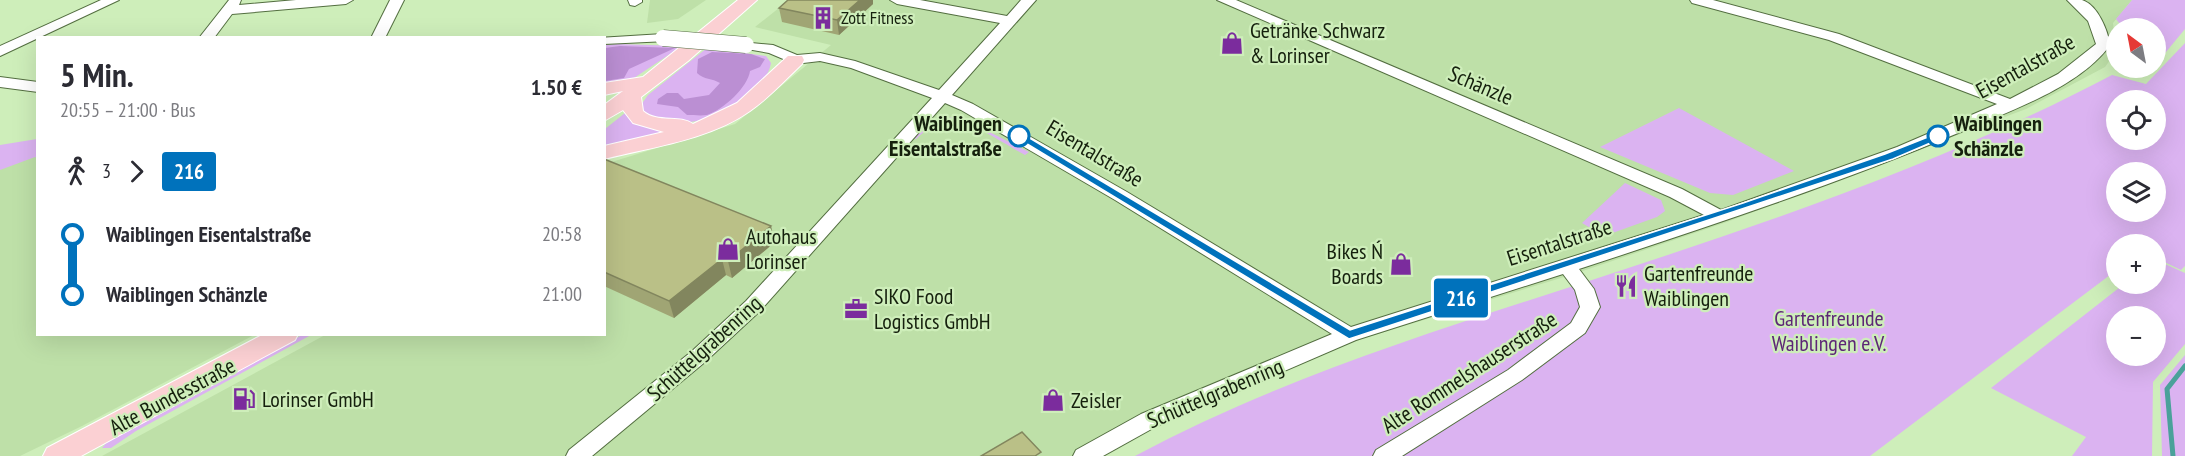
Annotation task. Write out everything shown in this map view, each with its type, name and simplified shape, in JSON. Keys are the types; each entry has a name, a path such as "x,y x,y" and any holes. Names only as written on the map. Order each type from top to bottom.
{"main road":[{"path":"606,111 652,79 748,0"},
{"path":"729,17 763,0"},
{"path":"606,153 690,132 724,119 750,102 795,60"},
{"path":"606,89 652,79"},
{"path":"631,95 632,109 646,121 677,126 724,119"},
{"name":"Alte Bundesstraße","path":"57,456 282,336"}],"street":[{"path":"0,52 112,0"},
{"path":"208,36 231,5 346,0"},
{"path":"379,36 397,0"},
{"path":"897,0 1011,21"},
{"name":"Schüttelgrabenring","path":"577,456 698,357 753,306 1029,0"},
{"name":"Schänzle","path":"1224,0 1676,193 1718,215"},
{"path":"1697,0 1834,37 2010,104"},
{"name":"Eisentalstraße","path":"795,60 808,57 828,58 943,96 1039,148 1349,335 1889,157 2010,104 2084,64 2103,45 2102,31 2094,18 2074,0"},
{"path":"606,40 663,38 746,45 773,49 795,60"},
{"path":"0,82 36,87"},
{"name":"Alte Rommelshauserstraße","path":"1384,456 1507,380 1578,328 1590,307 1584,289 1566,265"},
{"name":"Schüttelgrabenring","path":"1084,456 1149,420 1349,335"}],"shaded area":[{"path":"650,0 706,0 678,19 647,23"},
{"path":"789,0 2132,0 2117,18 2106,18 2105,67 2026,109 1727,222 1574,274 1355,341 1158,425 1103,456 102,456 323,336 606,336 606,164 735,124 831,45 755,27"},
{"path":"620,46 675,48 629,69 624,78 606,81 606,48"},
{"path":"712,52 751,54 765,59 760,67 750,71 745,84 734,97 707,115 687,115 678,107 657,104 658,99 667,93 678,93 684,99 709,95 720,83 697,73 698,59"},
{"path":"36,140 36,336 252,336 82,426 20,456 0,456 0,146"}],"green space":[{"path":"2132,0 2185,0 2185,29 2166,52 2166,18 2117,18"},
{"name":"Gartenfreunde Waiblingen e.V.","path":"2185,43 2185,266 2181,270 2166,263 2166,234 2106,234 2106,278 1870,456 1135,456 1190,428 1302,379 1475,318 1791,213 1986,136 2106,78 2123,78 2146,84 2152,78 2166,78 2166,63"},
{"path":"606,45 682,46 631,80 606,85"},
{"path":"707,48 766,56 771,63 769,71 743,100 716,115 701,120 686,123 670,122 655,119 641,112 641,105 648,95"},
{"path":"1679,108 1794,171 1733,195 1710,193 1600,147"},
{"path":"627,113 686,130 606,149 606,128"},
{"path":"953,117 970,122 1029,152 1025,155 984,132 957,123 943,123 930,128 916,139 912,138 934,121"},
{"path":"36,139 36,158 0,170 0,145"},
{"path":"1625,183 1661,200 1665,211 1657,217 1604,236 1582,223"},
{"path":"2166,264 2185,273 2185,344 2153,382 2152,456 2072,456 2086,437 1991,388 2111,294 2166,294"},
{"path":"300,336 309,336 136,431 111,448 102,448 107,442"},
{"path":"2185,355 2185,456 2162,456 2160,385"}],"building":[{"path":"788,0 860,0 837,20 779,8"},
{"name":"Autohaus Lorinser","path":"606,160 771,226 728,261 722,259 669,301 606,273"},
{"path":"1022,432 1041,452 1035,456 981,456"}],"waterway":[{"path":"2173,456 2167,389 2185,366"}],"bus line":[{"name":"216","path":"1019,136 1349,335 1747,206 1889,157 1938,136"}],"place":[{"name":"Zott Fitness","path":"823,18"},
{"name":"Getränke Schwarz & Lorinser","path":"1232,43"},
{"name":"Waiblingen Eisentalstraße","path":"1019,136"},
{"name":"Waiblingen Schänzle","path":"1938,136"},
{"name":"Autohaus Lorinser","path":"728,249"},
{"name":"Bikes Ń Boards","path":"1401,264"},
{"name":"Gartenfreunde Waiblingen","path":"1626,286"},
{"name":"SIKO Food Logistics GmbH","path":"856,309"},
{"name":"Lorinser GmbH","path":"244,399"},
{"name":"Zeisler","path":"1053,400"}]}
